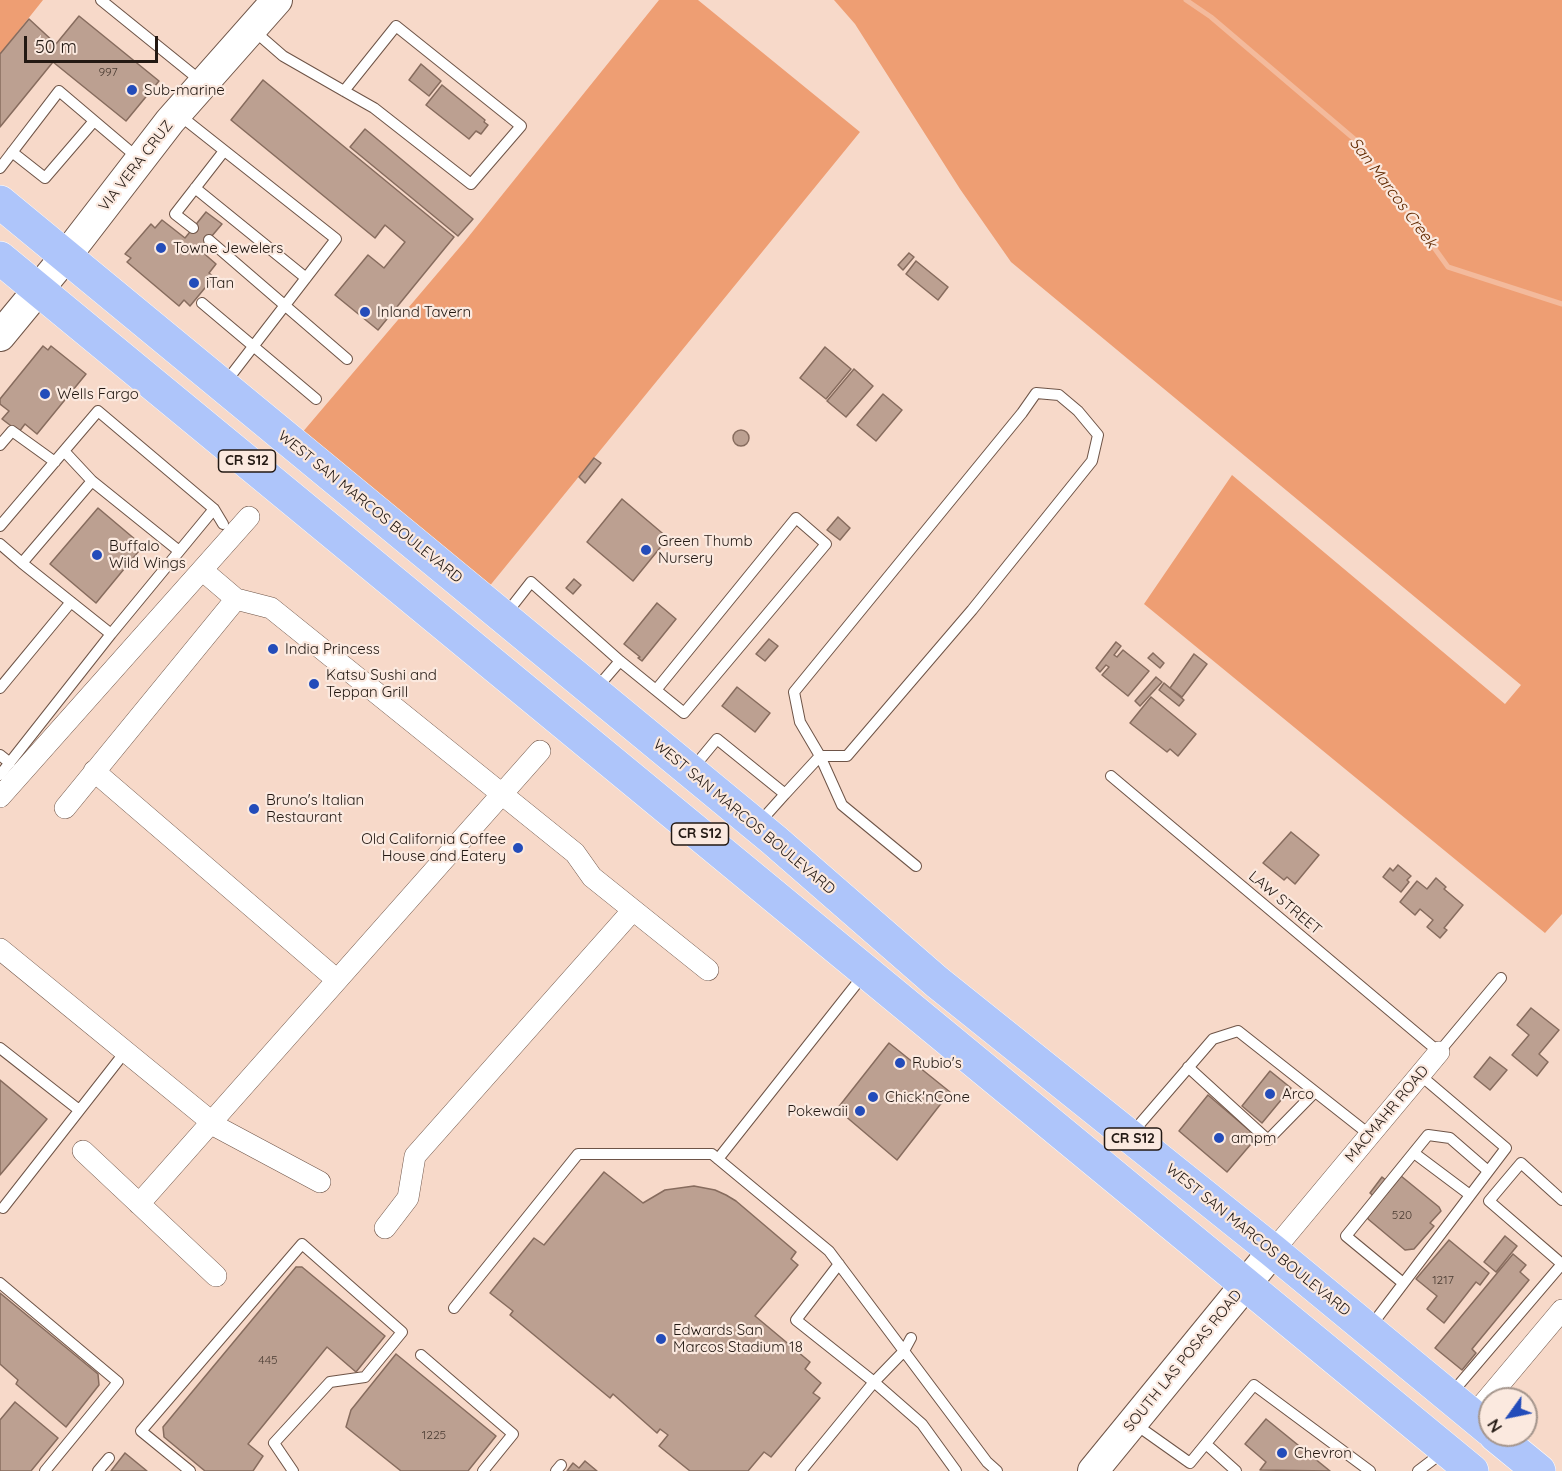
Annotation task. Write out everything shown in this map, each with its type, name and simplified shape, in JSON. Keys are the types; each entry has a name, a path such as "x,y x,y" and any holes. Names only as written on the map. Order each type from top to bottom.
{"main road":[{"name":"VIA VERA CRUZ","path":"0,336 39,290 177,114 277,0"},
{"name":"WEST SAN MARCOS BOULEVARD","path":"0,202 757,826 937,982 1273,1251 1539,1471"},
{"name":"CR S12","path":"0,258 1472,1471"},
{"path":"565,722 593,691"},
{"path":"866,972 878,966 889,966 908,979 980,1040 1011,1058 1043,1067"},
{"name":"SOUTH LAS POSAS ROAD","path":"1093,1471 1273,1251"}],"street":[{"path":"0,797 249,518"},
{"path":"202,570 236,599 271,608 575,853 592,877 708,970"},
{"path":"65,808 236,599"},
{"path":"139,1204 540,751"},
{"path":"94,771 337,980"},
{"path":"385,1228 408,1198 415,1156 633,910"},
{"path":"0,949 219,1128 321,1182"},
{"name":"MACMAHR ROAD","path":"1273,1251 1439,1052"},
{"path":"83,1151 216,1275"},
{"path":"1477,1420 1562,1310"}],"lane":[{"path":"101,0 204,83"},
{"path":"252,29 283,56 344,91 374,108 471,184 521,126 396,26 344,91"},
{"path":"0,168 59,91 141,160"},
{"path":"177,114 336,239 223,386"},
{"path":"12,152 45,178 94,121"},
{"path":"193,228 175,214 224,151"},
{"path":"195,188 306,278"},
{"path":"209,240 286,304 347,359"},
{"path":"202,303 316,399"},
{"path":"757,826 820,756 848,756 972,610 1092,461 1098,435 1078,411 1059,395 1036,393 794,692 800,722 820,756 842,805 916,866"},
{"path":"0,526 98,411 214,509 223,524"},
{"path":"0,445 12,431 55,462"},
{"path":"64,451 92,481 179,551"},
{"path":"22,563 92,481"},
{"path":"0,775 111,634 214,509"},
{"path":"504,617 531,582 620,661 656,690 684,712 826,544 796,518 656,690"},
{"path":"0,544 111,634"},
{"path":"0,688 71,602"},
{"path":"593,691 620,661"},
{"path":"690,771 717,739 785,794"},
{"path":"0,755 10,763"},
{"name":"LAW STREET","path":"1111,776 1439,1052"},
{"path":"718,1159 866,972"},
{"name":"MACMAHR ROAD","path":"1439,1052 1501,978"},
{"path":"1129,1136 1213,1039 1238,1032 1370,1136"},
{"path":"0,1048 80,1110"},
{"path":"3,1208 125,1052"},
{"path":"1188,1067 1268,1140 1315,1092"},
{"path":"1368,1329 1506,1148 1420,1075"},
{"path":"1403,1284 1346,1236 1428,1135 1450,1138 1488,1171"},
{"path":"1414,1153 1470,1195"},
{"path":"454,1308 578,1154 712,1154 829,1251 987,1462 997,1471"},
{"path":"1477,1420 1562,1264 1489,1201 1521,1163 1562,1200"},
{"path":"190,1471 141,1431 302,1244 402,1332 365,1377 330,1382 274,1443 293,1471"},
{"path":"839,1264 796,1320 874,1382 922,1424 956,1471"},
{"path":"0,1283 118,1382 45,1471"},
{"path":"869,1304 878,1294"},
{"path":"801,1471 874,1382 904,1352 911,1338"},
{"path":"421,1355 513,1434 483,1471"},
{"path":"934,1392 942,1381"},
{"path":"1132,1423 1190,1463 1254,1385 1370,1471"},
{"path":"965,1433 973,1423"},
{"path":"1206,1444 1236,1471"},
{"path":"1418,1471 1446,1449"},
{"path":"98,1471 109,1458"}],"shaded area":[{"path":"0,0 43,0 0,54"},
{"path":"659,0 698,0 860,132 488,588 301,434 465,241"},
{"path":"834,0 1562,0 1562,914 1545,933 1144,604 1232,475 1505,704 1521,685 1011,262 960,189 855,24"}],"building":[{"path":"79,16 159,81 126,121 53,62 0,127 0,54 29,19 56,44"},
{"path":"421,64 441,81 429,96 409,80"},
{"path":"263,80 454,237 378,330 335,295 368,255 384,268 405,242 385,225 375,238 231,120"},
{"path":"442,85 485,120 484,122 488,125 481,134 476,131 469,139 426,105"},
{"path":"365,129 473,219 458,236 350,147"},
{"path":"206,212 222,224 200,250 216,264 209,273 214,277 190,306 184,300 179,306 127,262 131,258 125,254 151,224 155,228 162,220 185,238"},
{"path":"909,253 914,257 903,270 898,265"},
{"path":"916,261 948,287 938,300 906,274"},
{"path":"43,346 48,350 51,346 86,374 37,434 25,424 19,432 2,419 9,411 0,404 0,399"},
{"path":"825,347 851,369 826,399 800,378"},
{"path":"854,369 873,386 846,417 827,401"},
{"path":"883,394 902,410 876,441 857,425"},
{"path":"741,430 749,438 741,446 733,438"},
{"path":"594,458 601,463 585,483 579,477"},
{"path":"622,499 668,538 633,581 587,542"},
{"name":"Buffalo Wild Wings","path":"98,508 143,546 96,603 50,564"},
{"path":"838,517 850,528 840,540 827,530"},
{"path":"574,579 581,585 573,594 566,588"},
{"path":"657,603 676,619 642,661 624,644"},
{"path":"769,639 778,646 765,661 756,654"},
{"path":"1116,642 1121,646 1114,655 1117,657 1123,650 1149,671 1128,696 1102,675 1109,667 1106,665 1100,672 1096,668"},
{"path":"1153,653 1164,663 1160,668 1148,658"},
{"path":"1194,654 1207,664 1182,697 1170,688"},
{"path":"1156,677 1162,682 1140,706 1135,701"},
{"path":"1164,683 1184,700 1179,706 1159,690"},
{"path":"737,687 770,713 755,732 722,706"},
{"path":"1151,697 1196,734 1178,756 1170,749 1167,752 1130,723"},
{"path":"1291,832 1319,855 1295,884 1287,877 1284,880 1263,863"},
{"path":"1398,865 1411,876 1401,892 1383,877 1390,868 1393,871"},
{"path":"1436,878 1446,887 1444,889 1463,905 1444,928 1447,930 1440,938 1427,927 1433,920 1420,909 1415,915 1400,902 1417,881 1427,889"},
{"path":"1531,1008 1559,1030 1539,1054 1548,1062 1537,1076 1512,1055 1529,1035 1517,1025"},
{"path":"889,1043 950,1092 897,1160 837,1109"},
{"path":"1490,1057 1507,1070 1490,1090 1474,1077"},
{"path":"1270,1071 1291,1088 1262,1123 1242,1106"},
{"path":"0,1080 47,1119 0,1175"},
{"name":"ampm","path":"1208,1095 1250,1131 1251,1144 1227,1172 1179,1131"},
{"name":"Edwards San Marcos Stadium 18","path":"604,1172 643,1203 665,1190 694,1186 715,1190 736,1201 796,1252 791,1259 798,1265 755,1316 810,1362 805,1369 821,1383 813,1393 820,1398 771,1457 764,1452 748,1471 690,1471 659,1446 668,1435 660,1429 657,1433 613,1394 610,1398 510,1315 513,1311 490,1293 534,1238 544,1245"},
{"path":"1401,1176 1441,1211 1430,1223 1434,1226 1414,1249 1405,1250 1368,1219 1367,1211 1377,1199 1370,1193 1382,1177 1393,1186"},
{"path":"1505,1236 1517,1246 1496,1272 1484,1262"},
{"path":"1449,1240 1489,1273 1480,1285 1476,1282 1444,1323 1427,1309 1437,1296 1416,1279"},
{"path":"1513,1254 1526,1265 1520,1272 1529,1280 1472,1349 1476,1353 1462,1370 1435,1348"},
{"path":"296,1267 302,1267 385,1336 356,1372 327,1347 248,1444 263,1456 253,1471 205,1471 164,1437 163,1427"},
{"path":"0,1293 98,1374 99,1385 66,1427 16,1384 18,1380 0,1364"},
{"path":"396,1354 496,1436 468,1471 401,1471 346,1427 351,1410"},
{"path":"15,1402 58,1438 31,1471 0,1471 0,1420"},
{"name":"Chevron","path":"1266,1419 1330,1471 1260,1470 1266,1462 1245,1444"},
{"path":"125,1453 147,1471 111,1471"},
{"path":"585,1461 597,1471 567,1471 573,1463 579,1468"}],"waterway":[{"name":"San Marcos Creek","path":"1186,0 1211,17 1359,143 1448,267 1562,304"}],"place":[{"name":"Sub-marine","path":"132,90"},
{"name":"Towne Jewelers","path":"161,248"},
{"name":"iTan","path":"194,283"},
{"name":"Inland Tavern","path":"365,312"},
{"name":"Wells Fargo","path":"45,394"},
{"name":"Green Thumb Nursery","path":"646,550"},
{"name":"Buffalo Wild Wings","path":"97,555"},
{"name":"India Princess","path":"273,649"},
{"name":"Katsu Sushi and Teppan Grill","path":"314,684"},
{"name":"Bruno's Italian Restaurant","path":"254,809"},
{"name":"Old California Coffee House and Eatery","path":"518,848"},
{"name":"Rubio's","path":"900,1063"},
{"name":"Arco","path":"1270,1094"},
{"name":"Chick'nCone","path":"873,1097"},
{"name":"Pokewaii","path":"860,1111"},
{"name":"ampm","path":"1219,1138"},
{"name":"Edwards San Marcos Stadium 18","path":"661,1339"},
{"name":"Chevron","path":"1282,1453"}]}
